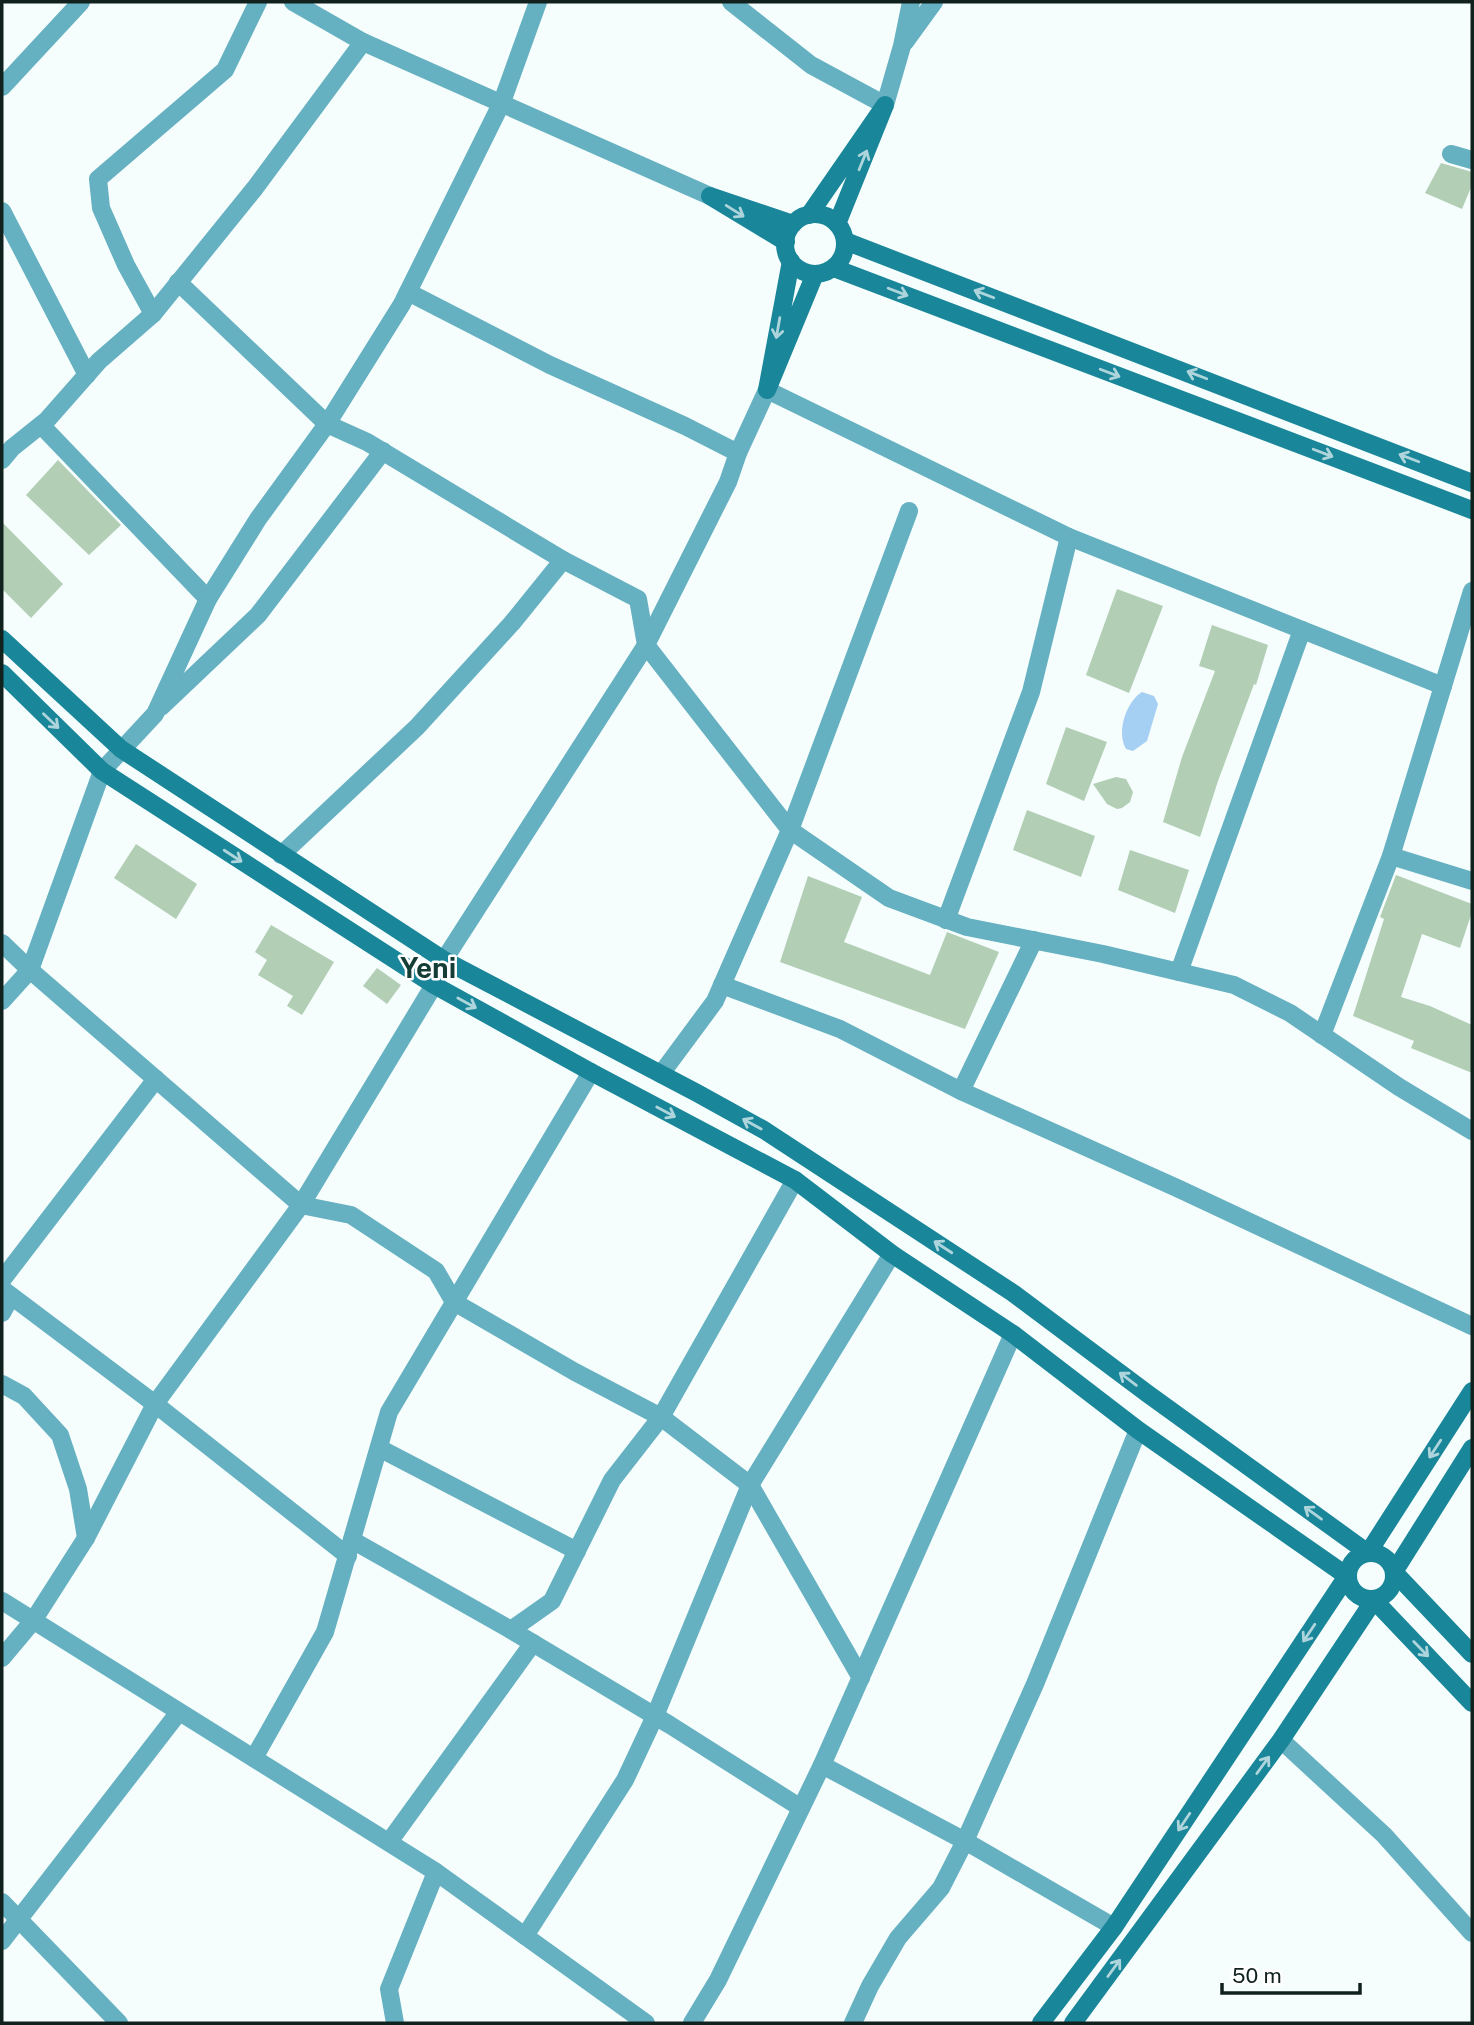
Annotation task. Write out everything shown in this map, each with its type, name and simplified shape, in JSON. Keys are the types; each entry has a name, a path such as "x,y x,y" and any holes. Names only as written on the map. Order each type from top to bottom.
{"main road":[{"path":"886,105 809,215 793,224 786,242 786,252 791,261 806,273 816,274 834,268 1472,510"},
{"path":"837,224 886,105"},
{"path":"710,196 793,224"},
{"path":"710,196 786,242"},
{"path":"809,215 829,218 837,224 845,241 844,251 834,268"},
{"path":"845,241 1472,483"},
{"path":"767,390 791,261"},
{"path":"767,390 816,274"},
{"path":"2,639 121,749 444,960 764,1130 1013,1293 1368,1553"},
{"path":"2,673 102,771 434,985 795,1181 892,1254 1013,1334 1138,1430 1347,1576 1352,1591 1366,1600 1374,1600 1388,1593 1392,1587 1394,1572 1472,1448"},
{"path":"1368,1553 1472,1391"},
{"path":"1041,2023 1114,1927 1347,1576 1356,1558 1375,1553 1388,1559 1394,1572 1470,1648"},
{"path":"1374,1600 1472,1703"},
{"path":"1073,2023 1281,1740 1374,1600"}],"street":[{"path":"2,87 80,2"},
{"path":"153,314 126,265 102,208 98,179 225,70 258,2"},
{"path":"293,2 363,42 710,196"},
{"path":"155,714 208,599 258,519 327,424 408,292 502,102 538,2"},
{"path":"731,2 810,65 886,105 911,2"},
{"path":"902,46 934,2"},
{"path":"5,448 41,425 87,375 153,314 255,188 363,42"},
{"path":"1451,154 1472,160"},
{"path":"2,211 87,375"},
{"path":"178,282 327,424 383,451 563,560 638,599 646,645 790,830 889,898 967,927 1234,985 1290,1013 1399,1087 1472,1131"},
{"path":"408,292 550,365 738,453"},
{"path":"2,1658 33,1621 86,1538 156,1404 301,1205 434,985 444,960 646,645 728,482 738,453 767,390 1069,537 1443,686"},
{"path":"41,425 208,599"},
{"path":"2,1001 30,970 102,771 155,714 258,615 383,451"},
{"path":"661,1074 715,1001 790,830 909,511"},
{"path":"946,920 1031,692 1069,537"},
{"path":"281,855 417,727 512,623 563,560"},
{"path":"1322,1035 1391,856 1472,590"},
{"path":"1179,972 1302,630"},
{"path":"1391,856 1472,881"},
{"path":"961,1091 1034,940"},
{"path":"2,943 301,1205 351,1214 436,1271 454,1302 575,1372 661,1417 750,1485 861,1678"},
{"path":"722,985 840,1028 961,1091 1177,1188 1472,1326"},
{"path":"254,1758 325,1632 389,1412 591,1072"},
{"path":"2,1280 156,1079"},
{"path":"511,1630 552,1601 612,1480 661,1417 795,1181"},
{"path":"525,1936 625,1780 655,1716 750,1485 892,1254"},
{"path":"2,1314 7,1292 350,1548 511,1630 801,1808"},
{"path":"692,2023 718,1980 822,1765 1013,1334"},
{"path":"2,1384 24,1396 60,1435 78,1489 86,1538"},
{"path":"853,2023 870,1986 898,1938 941,1888 965,1841 1035,1684 1138,1430"},
{"path":"379,1448 577,1551"},
{"path":"2,1601 436,1872 646,2023"},
{"path":"389,1842 533,1643"},
{"path":"2,1941 179,1712"},
{"path":"1281,1740 1384,1835 1472,1933"},
{"path":"822,1765 965,1841 1114,1927"},
{"path":"395,2023 389,1989 436,1872"},
{"path":"2,1902 119,2023"}],"water":[{"path":"1142,692 1154,696 1158,704 1147,741 1133,751 1126,749 1122,726 1131,703"}],"building":[{"path":"1441,163 1472,172 1472,185 1462,209 1425,193"},
{"path":"58,460 121,525 89,555 26,495"},
{"path":"2,522 63,584 31,618 2,589"},
{"path":"1117,589 1163,606 1129,693 1086,675"},
{"path":"1212,625 1268,645 1200,837 1163,822 1182,757 1215,671 1199,666"},
{"path":"1066,727 1107,742 1084,801 1046,784"},
{"path":"1116,777 1126,779 1133,792 1130,802 1117,809 1107,804 1093,784"},
{"path":"1027,810 1095,836 1081,877 1013,850"},
{"path":"136,844 197,884 176,919 114,878"},
{"path":"1130,850 1189,870 1175,913 1118,890"},
{"path":"1396,875 1472,904 1472,912 1460,948 1422,934 1401,997 1430,1006 1472,1025 1472,1073 1411,1048 1414,1041 1353,1016 1384,919 1380,917"},
{"path":"808,876 862,897 844,942 930,975 947,932 999,952 965,1029 780,962"},
{"path":"271,925 334,962 302,1015 287,1006 293,996 258,975 267,960 255,952"},
{"path":"377,968 401,985 387,1004 363,986"}],"district":[{"name":"Yeni","path":"428,968"}]}
